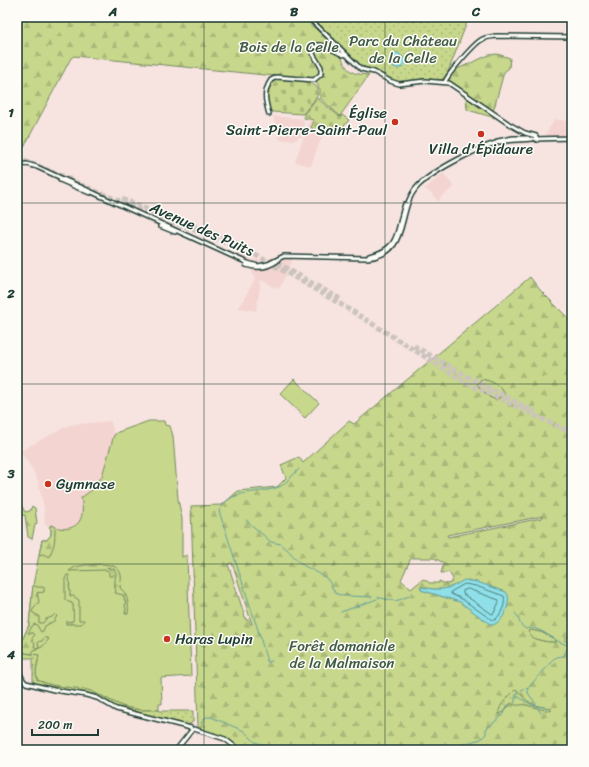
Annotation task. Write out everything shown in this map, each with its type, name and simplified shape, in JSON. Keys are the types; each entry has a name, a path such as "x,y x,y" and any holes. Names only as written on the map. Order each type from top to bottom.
{"street":[{"path":"308,17 361,69 377,73 390,81 399,84 425,81 449,83 519,130 536,136 537,140 572,138"},
{"path":"445,82 450,74 481,40 491,37 515,36 572,37"},
{"path":"269,114 265,102 265,92 271,80 277,77 314,80 320,75 322,69 321,65 313,54 314,46 321,44 343,55 346,54"},
{"path":"332,50 336,44"},
{"name":"Avenue des Puits","path":"17,165 37,167 252,267 260,267 268,266 282,258 297,256 365,257 384,250 393,242 399,230 403,209 409,195 420,182 434,171 491,143 504,139 513,138 537,140"},
{"path":"17,667 24,681 28,683 54,690 97,698 120,711 225,739 239,750"},
{"path":"176,750 192,729"}],"shaded area":[{"path":"273,116 304,119 303,137 298,137 297,140 280,140"},
{"path":"310,119 314,120 311,128 318,131 318,135 322,139 319,143 311,166 295,162"},
{"path":"555,119 572,122 572,135 545,135"},
{"path":"443,173 454,187 441,197 438,202 432,194 425,189"},
{"path":"245,250 249,259 251,258 253,261 258,259 260,264 268,261 268,258 273,257 276,264 286,259 293,259 279,289 261,280 256,311 238,308 255,280 252,268 247,261 238,256"},
{"path":"111,421 114,435 102,476 93,489 81,498 83,511 80,521 69,529 63,529 52,525 49,527 45,525 44,507 38,481 33,470 20,451 69,425"}],"green space":[{"name":"Bois de la Celle","path":"25,17 303,17 333,45 330,50 341,55 349,70 355,73 369,75 340,116 320,98 320,89 314,79 74,56 71,58 17,160 17,27"},
{"name":"Parc du Château de la Celle","path":"310,17 469,17 448,72 443,79 425,79 399,82 394,81 375,70 361,66"},
{"path":"497,54 510,58 509,68 504,72 493,112 447,80 455,70 489,55"},
{"path":"276,79 309,81 318,88 318,95 303,114 272,112 267,104 267,95 270,86"},
{"path":"467,97 496,116 495,118 468,110 466,100"},
{"path":"317,98 340,117 342,115 349,120 341,130 332,135 311,128 314,120 304,118 304,114"},
{"name":"Forêt domaniale de la Malmaison","path":"530,277 540,290 572,322 572,637 565,638 565,641 572,641 572,750 239,750 225,739 198,727 191,506 222,505 238,491 277,487 286,478 281,465 299,457 303,463 349,421 354,424","holes":["481,379 489,381 498,385 505,394 496,400 489,397 477,385","543,516 542,518 448,537 447,535","411,558 434,558 444,563 441,573 449,572 453,579 451,583 446,584 439,581 439,583 430,583 423,579 411,589 401,580","232,563 252,624 250,624 249,620 246,620 228,564","468,580 506,592 493,625 460,602 421,590 421,587 440,589","531,630 541,632 555,639 555,642 546,642 530,636 529,631"]},
{"path":"294,379 319,403 305,418 280,394"},
{"path":"481,379 495,384 505,394 495,400 489,397 477,384"},
{"path":"149,421 164,421 165,425 170,426 173,436 178,499 182,519 182,557 187,555 191,676 161,678 162,704 159,704 159,710 141,710 124,707 102,696 50,685 37,680 36,670 38,661 36,655 17,652 29,625 33,585 42,540 47,540 51,535 51,529 49,527 52,525 66,529 75,526 78,523 81,519 82,512 81,498 93,489 102,476 114,435 118,432"},
{"path":"18,496 20,496 20,503 25,512 30,511 32,506 35,508 37,523 35,525 32,539 28,537 25,515 17,516"},
{"path":"51,525 55,527 55,540 53,548 49,557 43,554 39,555 42,540 47,540 51,535 51,529 49,527"},
{"path":"106,564 119,570 121,575 120,588 126,596 128,614 125,614 126,603 123,595 115,593 116,573 114,569 107,567 112,571 114,576 109,576 109,572 107,570 69,571 75,567"},
{"path":"67,575 69,575 70,596 73,596 79,600 79,620 84,620 81,624 66,624 66,622 73,621 73,604 65,600 65,579"},
{"path":"33,585 37,587 44,587 44,592 37,593 39,602 32,611 39,616 39,623 43,623 46,619 55,614 57,616 54,621 45,626 41,632 36,624 33,625 28,633 33,633 35,635 32,638 35,643 34,647 39,648 38,642 42,641 44,638 49,639 42,647 34,650 32,654 17,652 29,625"},
{"path":"529,631 541,632 555,639 555,642 543,641 534,638 530,634"},
{"path":"17,652 39,655 36,670 37,680 55,686 91,691 124,707 141,710 193,711 193,722 188,725 181,724 124,711 96,697 57,690 35,684 33,683 33,658 20,658 17,663"},
{"path":"516,689 531,703 551,708 551,711 511,703 504,712 499,714 502,704"}],"water":[{"path":"397,52 407,61 401,68 396,68 391,65 391,57"},
{"path":"464,580 477,582 506,592 508,595 507,608 497,623 493,625 490,624 460,602 421,590 421,587 444,589"}],"waterway":[{"path":"261,639 219,511 224,503 231,498 281,486 299,469"},
{"path":"246,520 271,542 281,544"},
{"path":"283,546 300,563 328,580 336,594 372,597"},
{"path":"403,598 410,596"},
{"path":"381,598 395,601 402,599"},
{"path":"341,612 377,599"},
{"path":"515,613 521,625 526,629 537,629 566,645 572,645"},
{"path":"261,640 267,662 272,661"},
{"path":"521,690 527,689 553,660 557,657 564,656 568,646"},
{"path":"528,689 528,693 536,704"},
{"path":"514,704 518,691"},
{"path":"517,696 532,705 548,708"},
{"path":"449,750 481,739 486,734 486,729 504,714 507,706 510,705"},
{"path":"537,707 541,713"},
{"path":"201,723 206,717 211,717 244,731 255,742 279,750"}],"tunnel":[{"path":"17,158 70,179"},
{"path":"17,161 27,165"},
{"path":"67,179 134,207 246,250 352,311 465,382 572,433"},
{"path":"122,199 243,246"},
{"path":"277,263 340,299"},
{"path":"414,346 535,412"}],"place":[{"name":"Église Saint-Pierre-Saint-Paul","path":"395,122"},
{"name":"Villa d'Épidaure","path":"481,134"},
{"name":"Gymnase","path":"48,484"},
{"name":"Haras Lupin","path":"167,639"}]}
